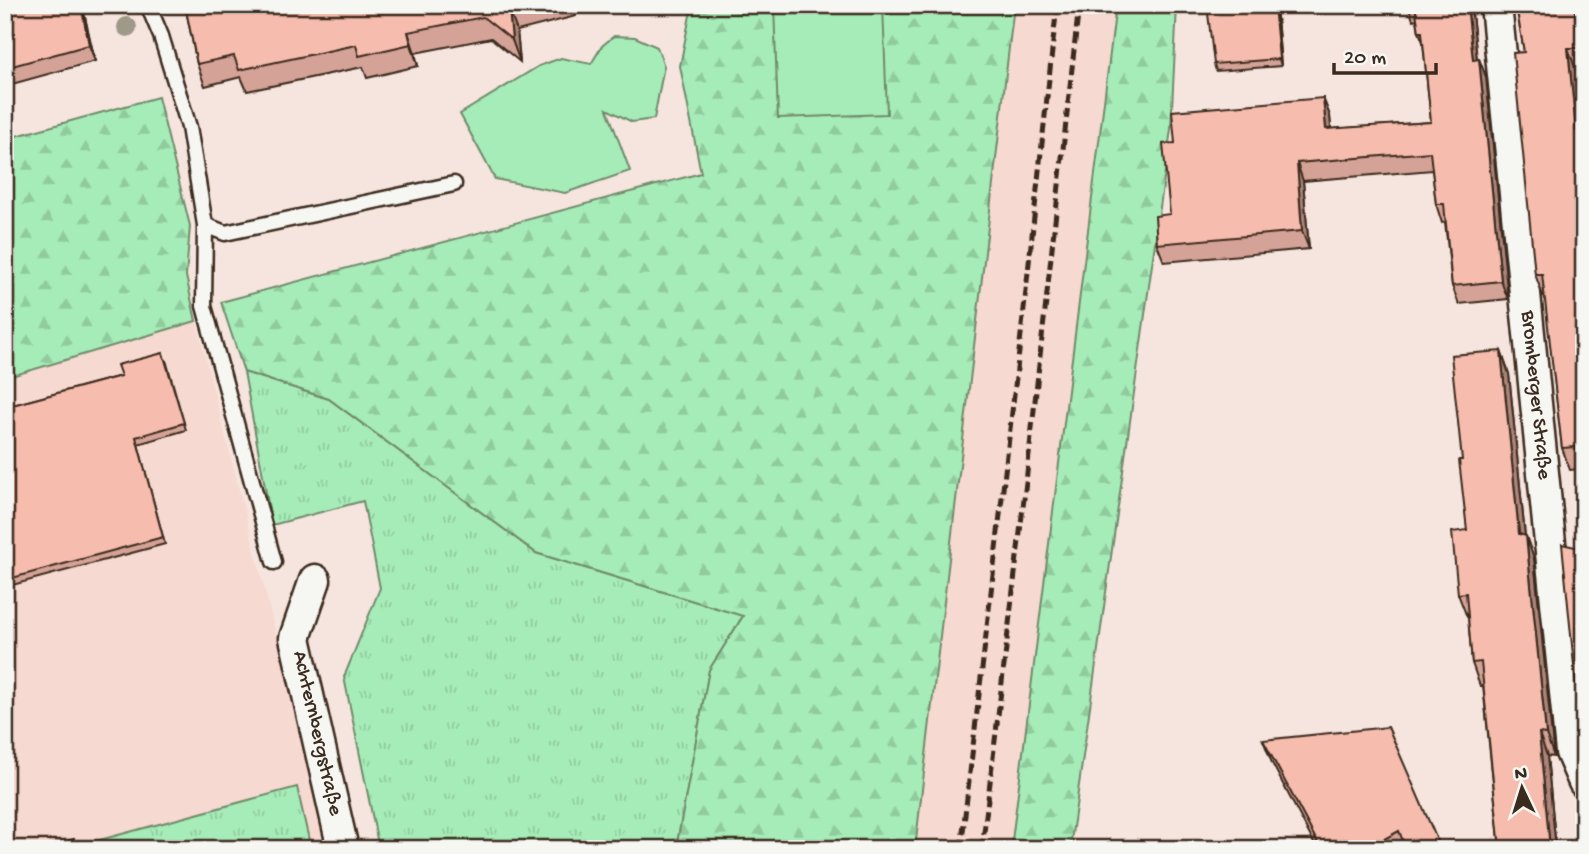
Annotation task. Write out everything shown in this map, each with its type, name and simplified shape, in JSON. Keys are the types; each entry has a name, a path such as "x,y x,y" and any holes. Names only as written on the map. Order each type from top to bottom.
{"street":[{"name":"Bromberger Straße","path":"1496,5 1571,752 1584,782"},
{"name":"Achternbergstraße","path":"315,580 295,638 343,849"}],"lane":[{"path":"148,5 161,36 189,127 205,225 204,306 274,562"},
{"path":"205,225 225,233 454,184"}],"shaded area":[{"path":"1014,5 1116,5 1011,849 915,849"},
{"path":"196,321 331,849 5,849 5,378"}],"green space":[{"path":"692,5 1014,5 915,849 676,849 709,670 743,616 536,553 329,399 244,372 221,302 701,173 680,66"},
{"path":"774,5 883,5 887,114 778,118"},
{"path":"1116,5 1177,5 1171,129 1070,849 1011,849"},
{"path":"614,36 635,37 657,47 664,66 654,119 632,122 607,109 630,171 565,193 495,179 460,114 539,66 561,58 591,64 602,46"},
{"path":"158,97 190,226 186,276 196,321 5,378 5,139"},
{"path":"244,372 329,399 536,553 743,616 709,670 676,849 379,849 344,677 380,588 363,501 272,525"},
{"path":"297,787 311,849 82,849 81,845"}],"building":[{"path":"18,5 81,5 89,45 5,68 5,8"},
{"path":"185,5 527,5 509,10 512,40 483,17 408,32 411,44 359,56 356,45 239,70 234,56 197,64"},
{"path":"1207,5 1274,5 1279,59 1214,64"},
{"path":"1415,5 1467,5 1473,60 1479,59 1501,281 1452,286 1444,204 1436,204 1430,152 1297,163 1302,231 1157,244 1155,216 1170,214 1163,144 1175,143 1172,111 1323,98 1326,129 1431,122 1422,32 1419,32"},
{"path":"1516,5 1574,5 1580,48 1568,48 1584,185 1584,510 1576,447 1562,448 1542,274 1535,274 1513,53 1524,52"},
{"path":"1501,351 1519,534 1526,536 1546,734 1539,733 1550,849 1500,849 1481,662 1472,663 1466,593 1458,594 1452,532 1467,530 1451,355"},
{"path":"163,353 184,423 136,437 163,537 5,580 5,407 121,376 117,365"},
{"path":"1562,544 1584,549 1584,734 1580,726"},
{"path":"1388,727 1441,849 1406,849 1399,831 1366,849 1321,849 1263,740"},
{"path":"74,839 76,849 38,849"}],"railway":[{"path":"961,849 1057,5"},
{"path":"982,849 1079,5"}]}
